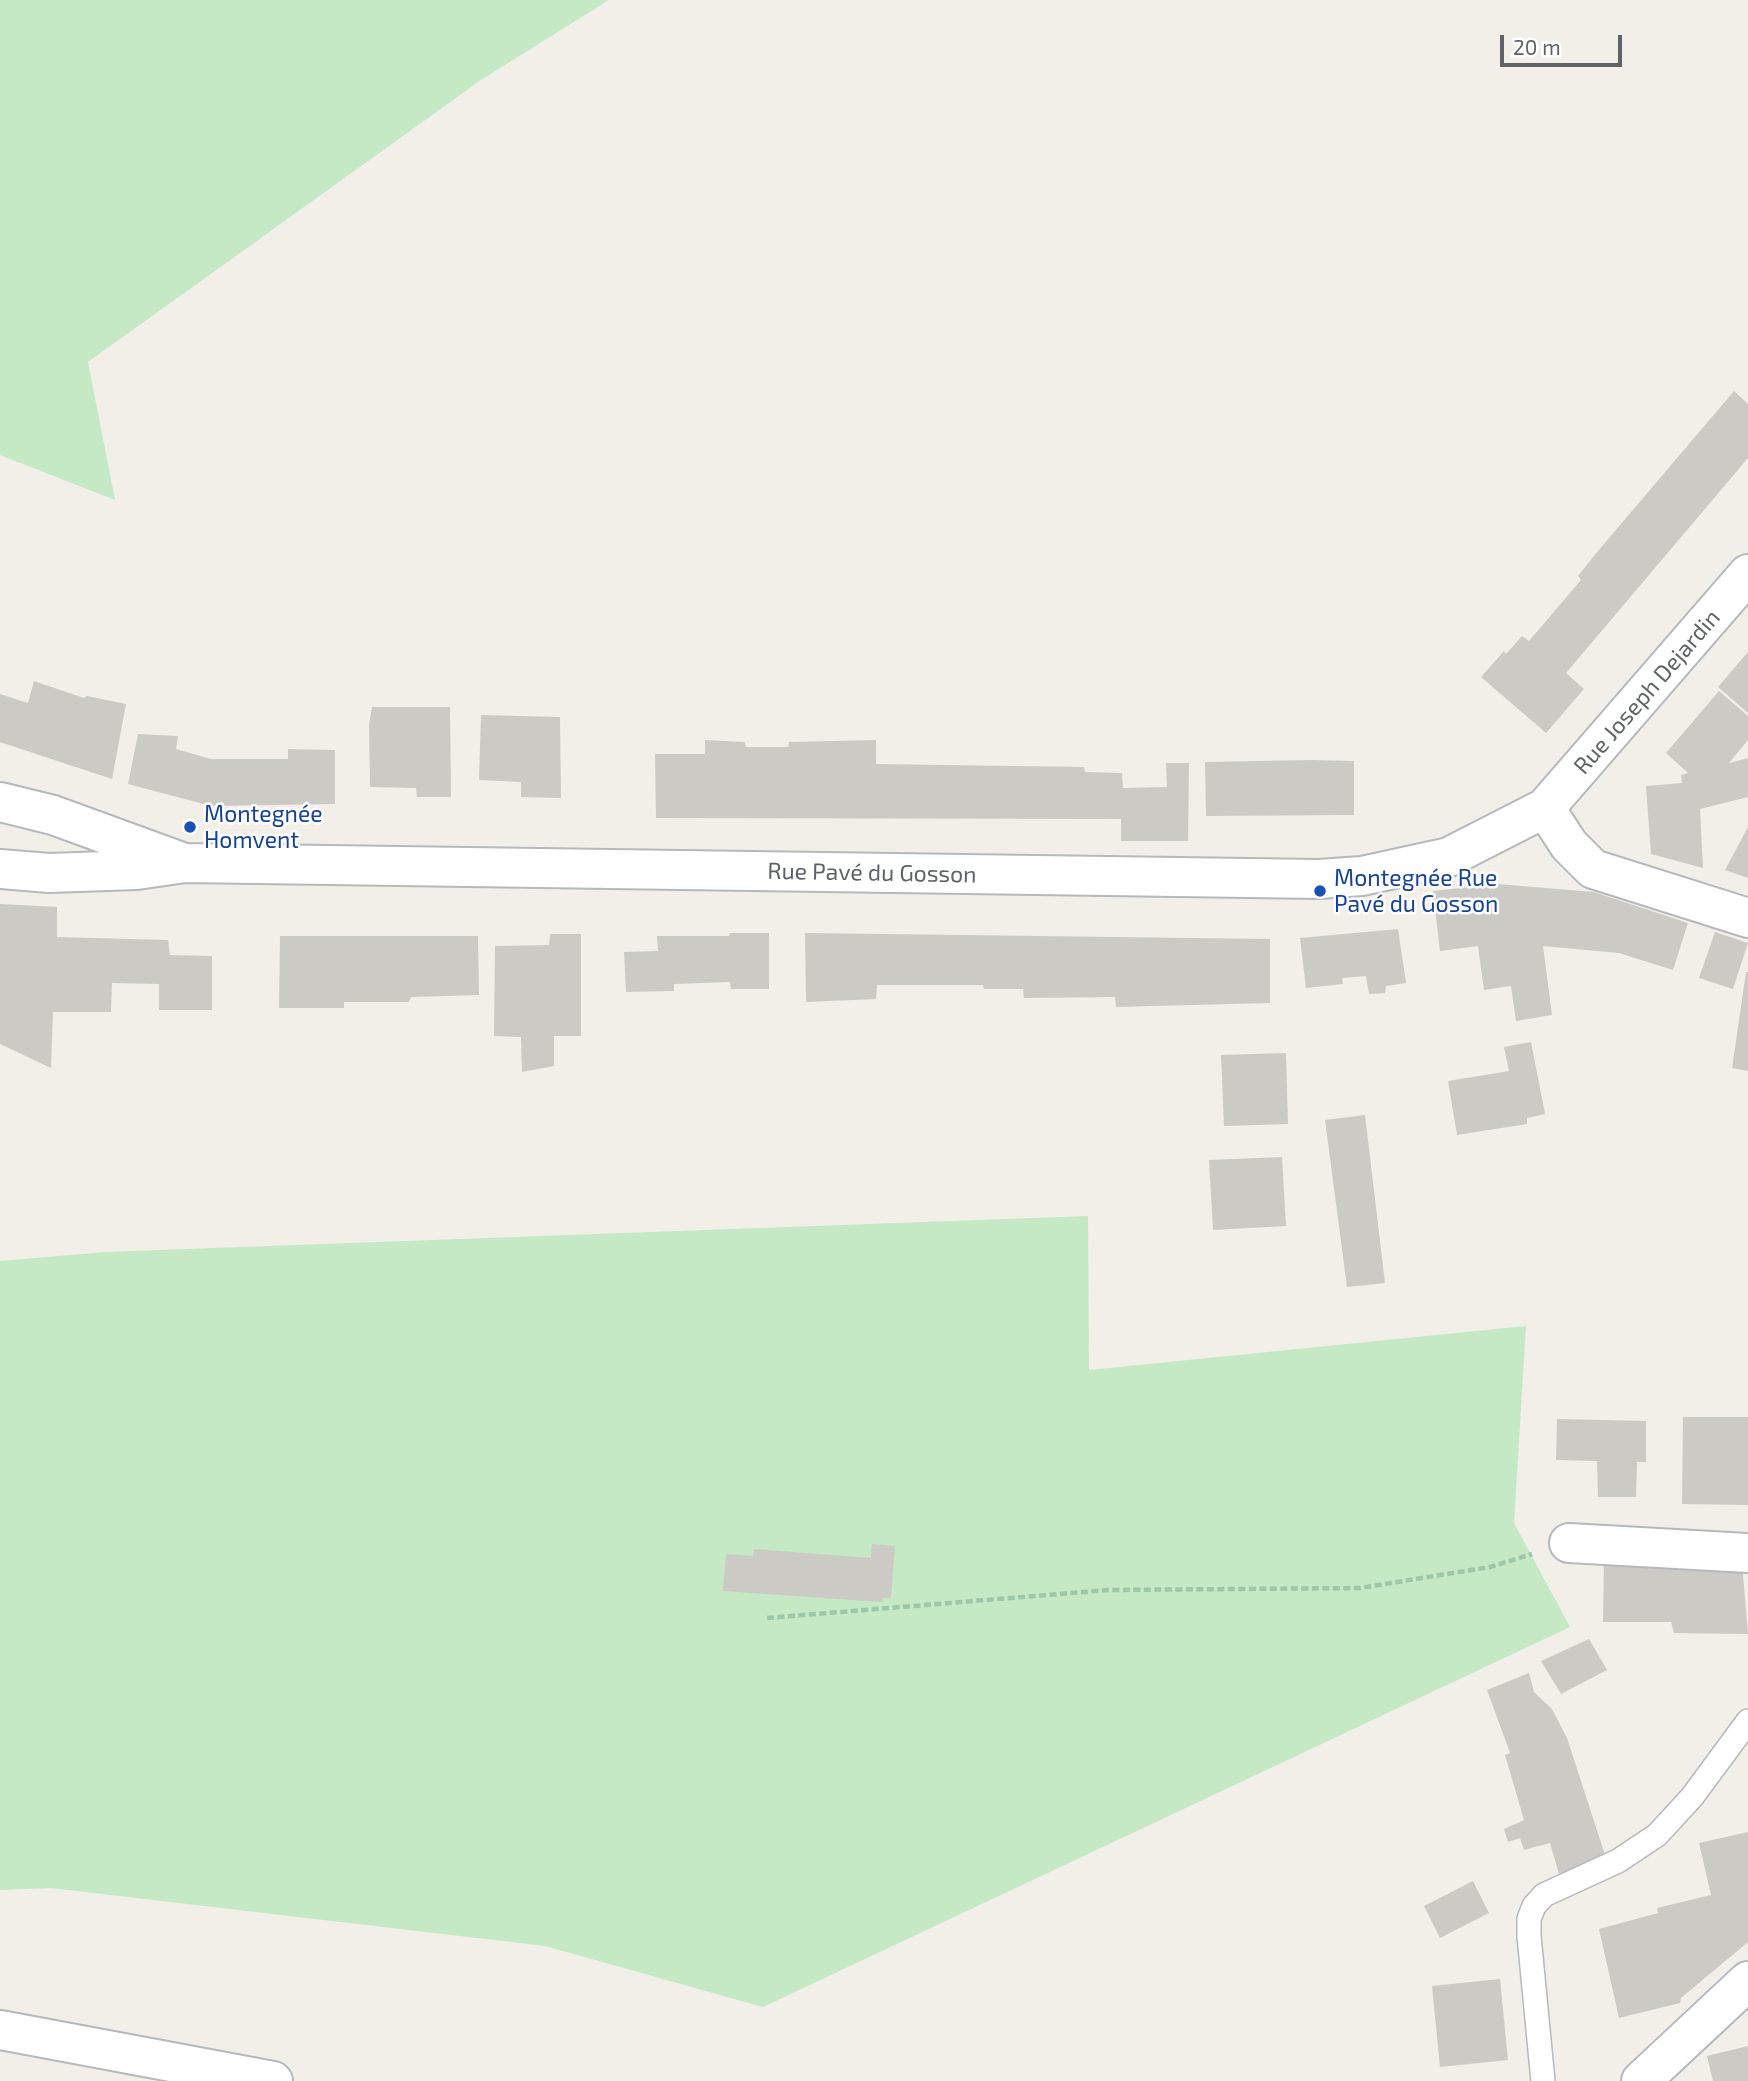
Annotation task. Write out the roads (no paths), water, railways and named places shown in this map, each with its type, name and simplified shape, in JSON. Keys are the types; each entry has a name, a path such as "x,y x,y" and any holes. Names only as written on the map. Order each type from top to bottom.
{"street":[{"name":"Rue Joseph Dejardin","path":"1545,808 1748,574"},
{"name":"Rue Pavé du Gosson","path":"0,802 53,815 185,863"},
{"name":"Rue Pavé du Gosson","path":"0,869 49,873 136,870 185,863 1319,879 1362,876 1449,857 1545,808"},
{"path":"1545,808 1569,845 1593,869 1748,918"},
{"path":"1569,1543 1748,1553"},
{"path":"1641,2081 1748,1981"},
{"path":"0,2030 273,2081"}],"lane":[{"path":"1543,2081 1529,1936 1529,1919 1534,1906 1544,1895 1618,1861 1657,1835 1692,1797 1748,1721"}],"place":[{"name":"Montegnée Homvent","path":"190,827"},
{"name":"Montegnée Rue Pavé du Gosson","path":"1320,891"}]}
